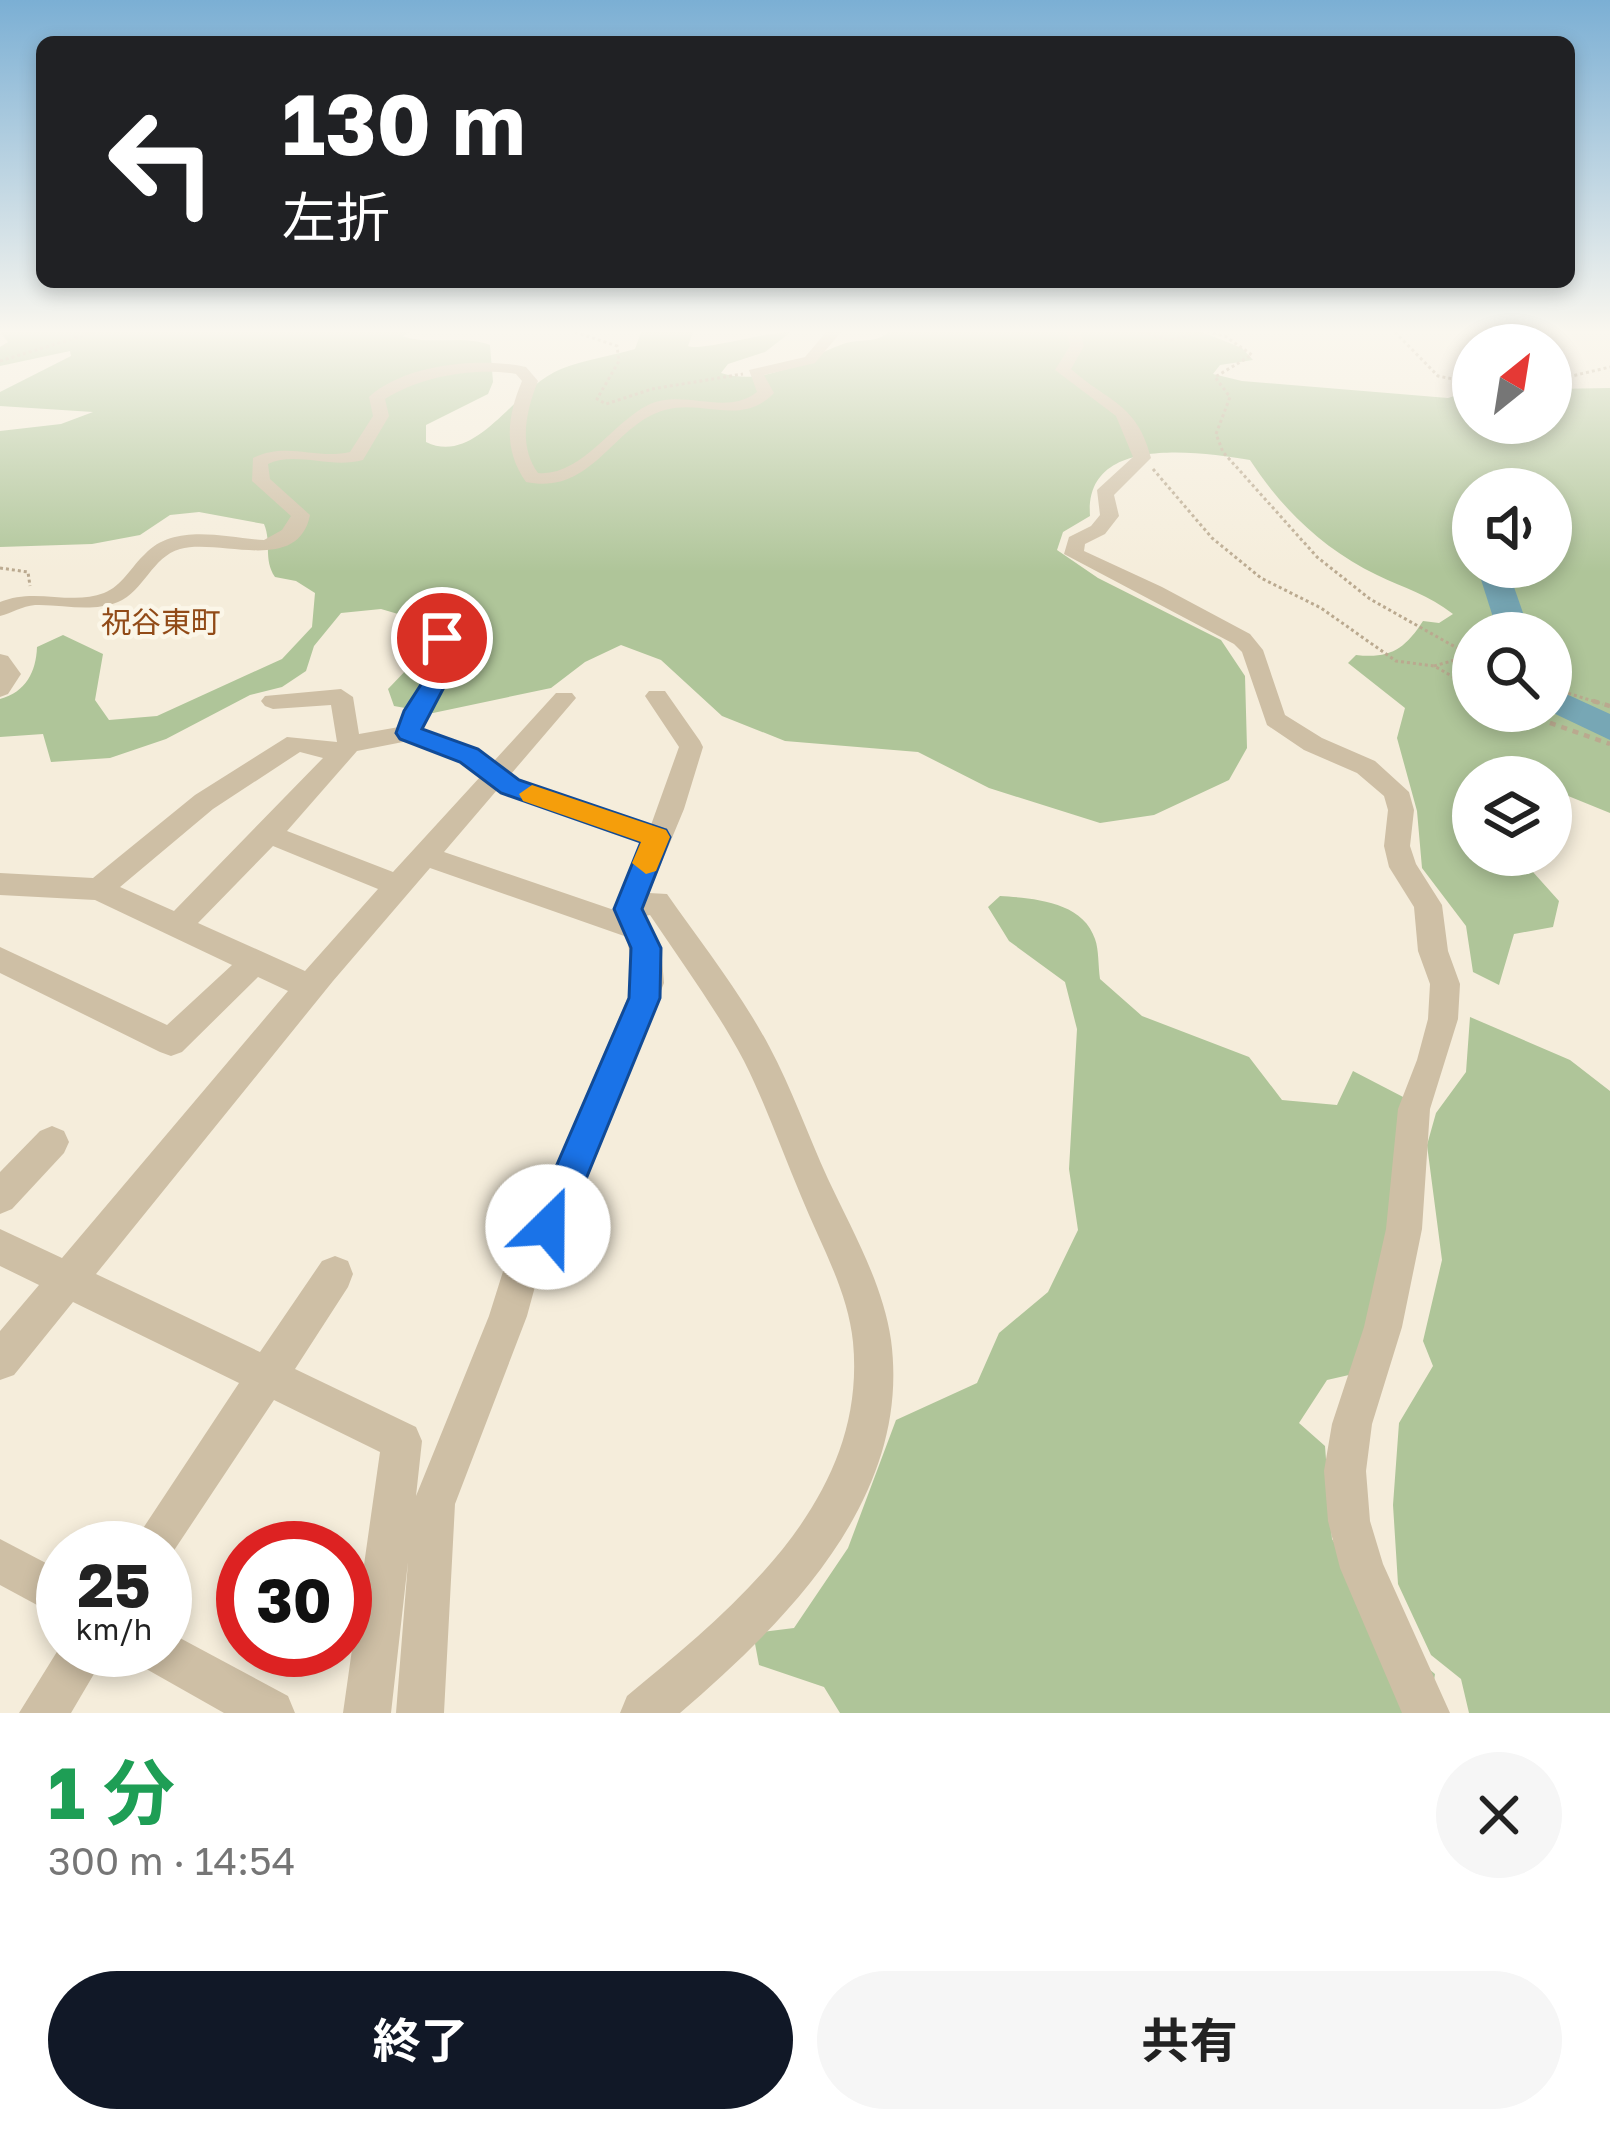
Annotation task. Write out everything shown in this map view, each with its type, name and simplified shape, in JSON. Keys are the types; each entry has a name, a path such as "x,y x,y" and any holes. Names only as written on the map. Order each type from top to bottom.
{"street":[{"path":"0,610 28,597 96,602 112,597 142,576 154,554 170,546 213,540 256,549 274,544 299,524 301,514 261,482 260,462 291,451 328,462 356,456 380,412"},
{"path":"521,412 519,449 527,473 543,480 590,463 617,432 649,412"},
{"path":"1125,412 1138,434 1141,462 1104,494 1110,516 1106,524 1076,541 1074,554 1242,639 1252,650 1275,719 1313,744 1383,777 1396,792 1401,810 1397,846 1403,867 1429,905 1433,951 1444,985 1443,1019 1414,1108 1405,1228 1383,1327 1352,1424 1345,1471 1349,1521 1362,1568 1426,1713"},
{"path":"409,733 416,711 441,672 438,661 448,645 432,634"},
{"path":"0,661 10,674 0,689"},
{"path":"420,1713 434,1504 508,1316 524,1259 548,1227 645,998 646,948 632,919 657,837 679,799 691,747 657,696"},
{"path":"178,926 345,748 341,697 273,700"},
{"path":"0,1361 397,885 564,698"},
{"path":"98,889 204,802 296,743 345,748 409,733 469,755 510,787 657,837"},
{"path":"269,834 397,885"},
{"path":"425,856 632,919"},
{"path":"2,886 98,889 311,988"},
{"path":"632,919 657,902 748,1040 856,1282 872,1342 874,1403 860,1451 813,1546 735,1636 644,1713"},
{"path":"0,959 171,1042 253,963"},
{"path":"0,1197 52,1142"},
{"path":"0,1246 402,1441 367,1713"},
{"path":"170,1521 335,1274"},
{"path":"0,1561 36,1582"},
{"path":"192,1669 271,1713"},
{"path":"43,1713 67,1677"}],"path":[{"path":"1225,412 1216,434 1223,452 1317,557 1370,598 1452,646"},
{"path":"1141,462 1149,465 1232,558 1321,608 1396,661 1434,666 1452,662"},
{"path":"0,568 28,572 28,597"},
{"path":"1434,666 1452,676"},
{"path":"1572,694 1610,706"},
{"path":"1572,731 1610,744"}],"green space":[{"path":"92,412 452,412 426,425 426,442 445,447 479,435 505,412 1452,412 1452,444 1572,444 1572,412 1610,412 1610,813 1572,798 1572,756 1452,756 1452,876 1537,876 1559,901 1553,927 1514,934 1499,985 1473,972 1466,926 1422,868 1417,811 1397,738 1405,708 1348,663 1356,655 1396,650 1423,621 1439,623 1452,615 1452,732 1572,732 1572,612 1452,613 1357,565 1322,540 1290,511 1250,460 1175,453 1125,460 1105,472 1093,490 1090,516 1063,532 1057,550 1098,578 1221,640 1245,676 1247,748 1229,780 1154,815 1100,823 989,788 918,752 785,741 722,716 661,660 621,645 585,662 551,688 433,713 394,706 388,689 410,666 442,665 463,655 463,633 381,609 341,613 314,646 306,671 282,687 250,695 166,739 110,758 51,762 43,734 0,737 0,699 28,680 37,647 63,635 103,654 95,700 109,720 157,716 282,659 312,627 315,593 296,581 275,577 264,524 199,512 170,515 140,535 92,544 0,547 0,431 61,424"},
{"path":"1000,896 1055,904 1080,917 1095,939 1100,979 1142,1016 1249,1057 1282,1100 1337,1105 1353,1071 1407,1099 1384,1367 1327,1380 1299,1423 1325,1446 1332,1539 1400,1645 1435,1674 1429,1713 840,1713 824,1687 759,1665 753,1633 794,1628 848,1548 896,1420 977,1383 999,1333 1048,1292 1078,1230 1069,1169 1077,1029 1065,982 1009,941 988,907"},
{"path":"1470,1017 1570,1060 1610,1091 1610,1713 1469,1713 1461,1679 1431,1655 1398,1584 1393,1505 1399,1423 1433,1366 1423,1341 1442,1260 1427,1145 1436,1113 1466,1072"}],"waterway":[{"path":"1499,588 1507,612"},
{"path":"1572,709 1610,728"}],"slow traffic":[{"path":"532,794 657,837 646,863"}],"district":[{"name":"祝谷東町","path":"161,622"}],"route":[{"path":"442,638 448,645 438,661 441,672 416,711 409,733 469,755 510,787 657,837 628,909 646,948 649,982 645,998 548,1227"}]}
